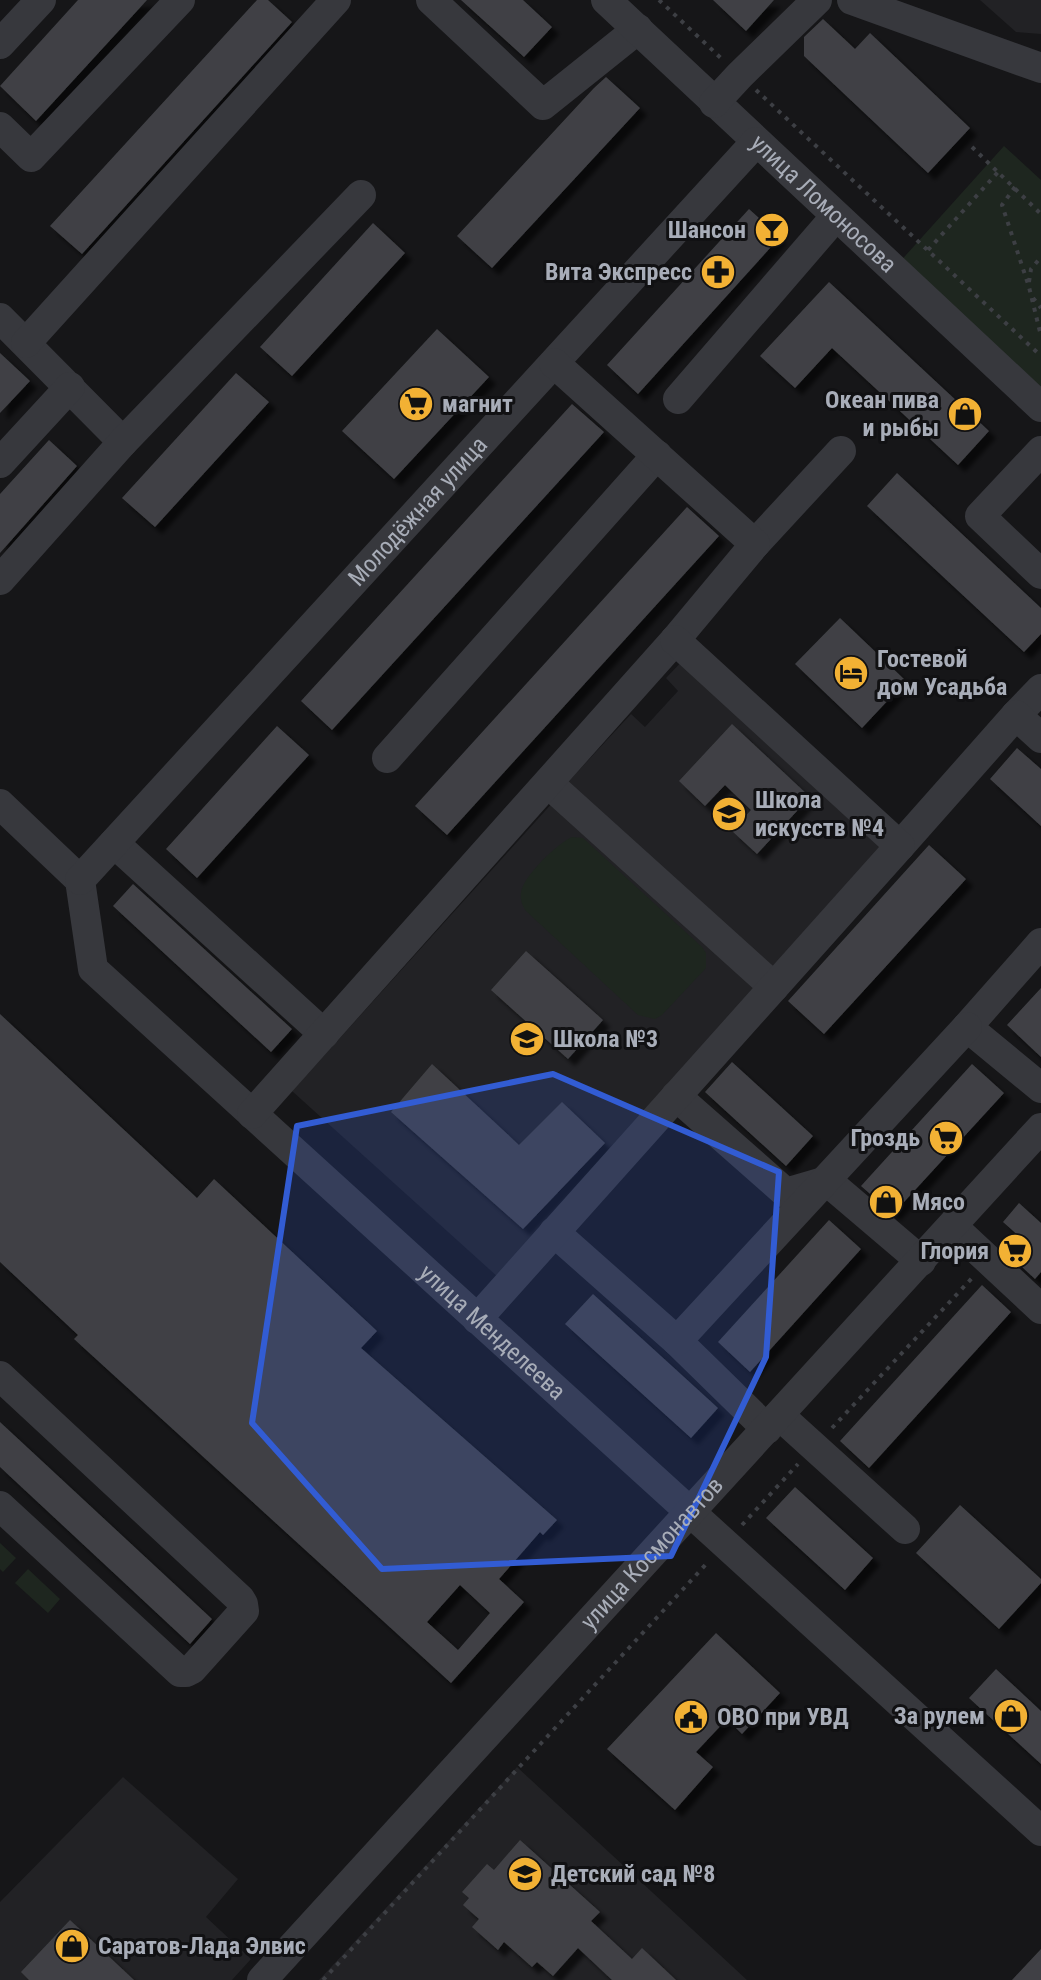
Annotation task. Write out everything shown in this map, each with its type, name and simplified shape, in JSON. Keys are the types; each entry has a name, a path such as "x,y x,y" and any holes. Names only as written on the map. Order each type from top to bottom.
{"street":[{"path":"0,44 41,0"},
{"path":"0,127 31,157 180,0"},
{"path":"26,343 336,0"},
{"path":"431,0 543,105 638,29"},
{"name":"улица Ломоносова","path":"606,0 1041,407"},
{"path":"714,103 817,0"},
{"path":"852,0 1041,68"},
{"name":"Молодёжная улица","path":"80,880 756,142"},
{"path":"0,580 123,442 361,195"},
{"path":"678,399 836,216"},
{"path":"0,318 123,442"},
{"path":"554,363 755,544"},
{"path":"0,463 70,387"},
{"path":"252,1114 675,640 755,544 841,451"},
{"path":"1041,451 980,516 1041,574"},
{"path":"387,758 657,455"},
{"path":"675,640 900,846"},
{"path":"477,1319 1041,689"},
{"path":"1016,715 1041,738"},
{"path":"548,783 774,987"},
{"path":"0,804 80,880"},
{"path":"114,843 324,1034"},
{"name":"улица Менделеева","path":"80,880 93,969 1041,1831"},
{"path":"677,1341 827,1181 1041,943"},
{"path":"967,1027 1041,1088"},
{"path":"676,1096 786,1193 827,1181"},
{"name":"улица Космонавтов","path":"262,1980 1041,1128"},
{"path":"827,1181 921,1261"},
{"path":"952,1226 1041,1309"},
{"path":"554,1232 677,1341 773,1422 814,1448 905,1529"},
{"path":"0,1376 240,1599 244,1611 192,1669 180,1672 0,1506"}],"path":[{"path":"659,0 1041,356"},
{"path":"972,147 1041,214"},
{"path":"928,250 998,172"},
{"path":"1015,187 1002,205 1029,287 1041,336"},
{"path":"1041,257 1031,269 1029,287 1031,296 1041,308"},
{"path":"323,1980 988,1260"}],"highlighted area":[{"path":"553,1074 779,1172 766,1357 671,1556 382,1569 252,1423 297,1126"}],"shaded area":[{"path":"980,0 1041,0 1041,34 1016,32"},
{"path":"1004,146 1041,180 1041,399 897,265"},
{"name":"Школа искусств №4","path":"687,656 891,845 773,972 568,782 631,714 645,727 678,691 666,678"},
{"name":"Школа №3","path":"555,800 761,988 499,1278 292,1091"},
{"path":"572,837 583,838 706,953 706,968 655,1019 638,1015 522,905 521,893 528,878 550,853"},
{"path":"0,1543 16,1558 3,1572 0,1569"},
{"path":"28,1569 60,1599 48,1613 15,1583"},
{"name":"Детский сад №8","path":"517,1767 747,1980 319,1980"},
{"path":"123,1777 238,1879 206,1917 251,1959 232,1980 0,1980 0,1902"}],"building":[{"path":"78,0 147,0 36,121 0,86"},
{"path":"257,0 268,0 292,22 82,254 50,226"},
{"path":"461,0 523,0 552,27 524,57"},
{"path":"713,0 774,0 746,31"},
{"path":"823,19 855,49 870,33 970,128 928,173 804,56 804,37"},
{"path":"606,77 640,108 492,268 457,236"},
{"path":"749,209 780,237 638,394 607,365"},
{"path":"373,223 405,253 292,376 260,347"},
{"path":"829,282 989,431 958,465 832,348 795,388 760,356"},
{"name":"магнит","path":"437,329 489,377 394,479 342,431"},
{"path":"0,353 30,381 0,413"},
{"path":"236,373 269,402 155,527 122,498"},
{"path":"572,404 604,432 332,730 301,701"},
{"path":"49,440 77,466 0,553 0,494"},
{"path":"897,473 1041,608 1041,634 1024,652 867,506"},
{"path":"687,507 719,536 447,835 415,806"},
{"name":"Гостевой дом Усадьба","path":"840,618 906,681 862,728 795,664"},
{"path":"732,724 810,797 757,854 732,831 751,810 725,785 705,806 679,781"},
{"path":"277,726 309,755 197,878 166,849"},
{"path":"1017,748 1041,769 1041,826 990,779"},
{"path":"929,845 966,879 824,1034 788,1001"},
{"path":"133,884 292,1029 271,1052 113,906"},
{"path":"526,951 603,1020 568,1059 491,990"},
{"path":"1041,988 1041,1057 1007,1025"},
{"path":"0,1014 197,1198 214,1179 377,1331 361,1348 557,1520 543,1535 540,1532 499,1579 524,1602 451,1683 74,1339 78,1335 0,1262","holes":["460,1585 490,1613 458,1650 427,1622"]},
{"path":"732,1062 813,1136 786,1166 705,1092"},
{"path":"432,1064 519,1145 562,1102 605,1143 523,1229 391,1112"},
{"path":"972,1064 1004,1093 893,1214 861,1186"},
{"path":"1019,1203 1041,1223 1041,1272 1035,1279 1008,1254 1021,1238 1003,1222"},
{"path":"829,1220 861,1249 750,1372 718,1342"},
{"path":"982,1285 1011,1312 869,1468 840,1441"},
{"path":"593,1294 718,1408 691,1438 565,1324"},
{"path":"0,1422 212,1619 190,1644 0,1467"},
{"path":"795,1487 873,1558 845,1590 766,1518"},
{"path":"960,1505 1041,1579 1041,1583 999,1629 916,1553"},
{"path":"716,1633 780,1693 742,1734 727,1719 696,1752 713,1767 675,1810 607,1749"},
{"path":"996,1669 1041,1711 1041,1764 969,1698"},
{"path":"520,1840 600,1912 591,1921 632,1959 642,1948 676,1980 612,1980 578,1948 553,1976 537,1962 532,1967 504,1942 498,1950 472,1927 479,1919 463,1905 469,1898 462,1892 487,1864 494,1870"},
{"name":"Саратов-Лада Элвис","path":"70,1920 134,1980 29,1980 21,1972"},
{"path":"1041,1949 1041,1980 1012,1980"}],"place":[{"name":"Шансон","path":"772,230"},
{"name":"Вита Экспресс","path":"718,272"},
{"name":"магнит","path":"416,404"},
{"name":"Океан пива и рыбы","path":"965,414"},
{"name":"Гостевой дом Усадьба","path":"851,673"},
{"name":"Школа искусств №4","path":"729,814"},
{"name":"Школа №3","path":"527,1039"},
{"name":"Гроздь","path":"946,1138"},
{"name":"Мясо","path":"886,1202"},
{"name":"Глория","path":"1015,1251"},
{"name":"За рулем","path":"1011,1716"},
{"name":"ОВО при УВД","path":"691,1717"},
{"name":"Детский сад №8","path":"525,1874"},
{"name":"Саратов-Лада Элвис","path":"72,1946"}]}
